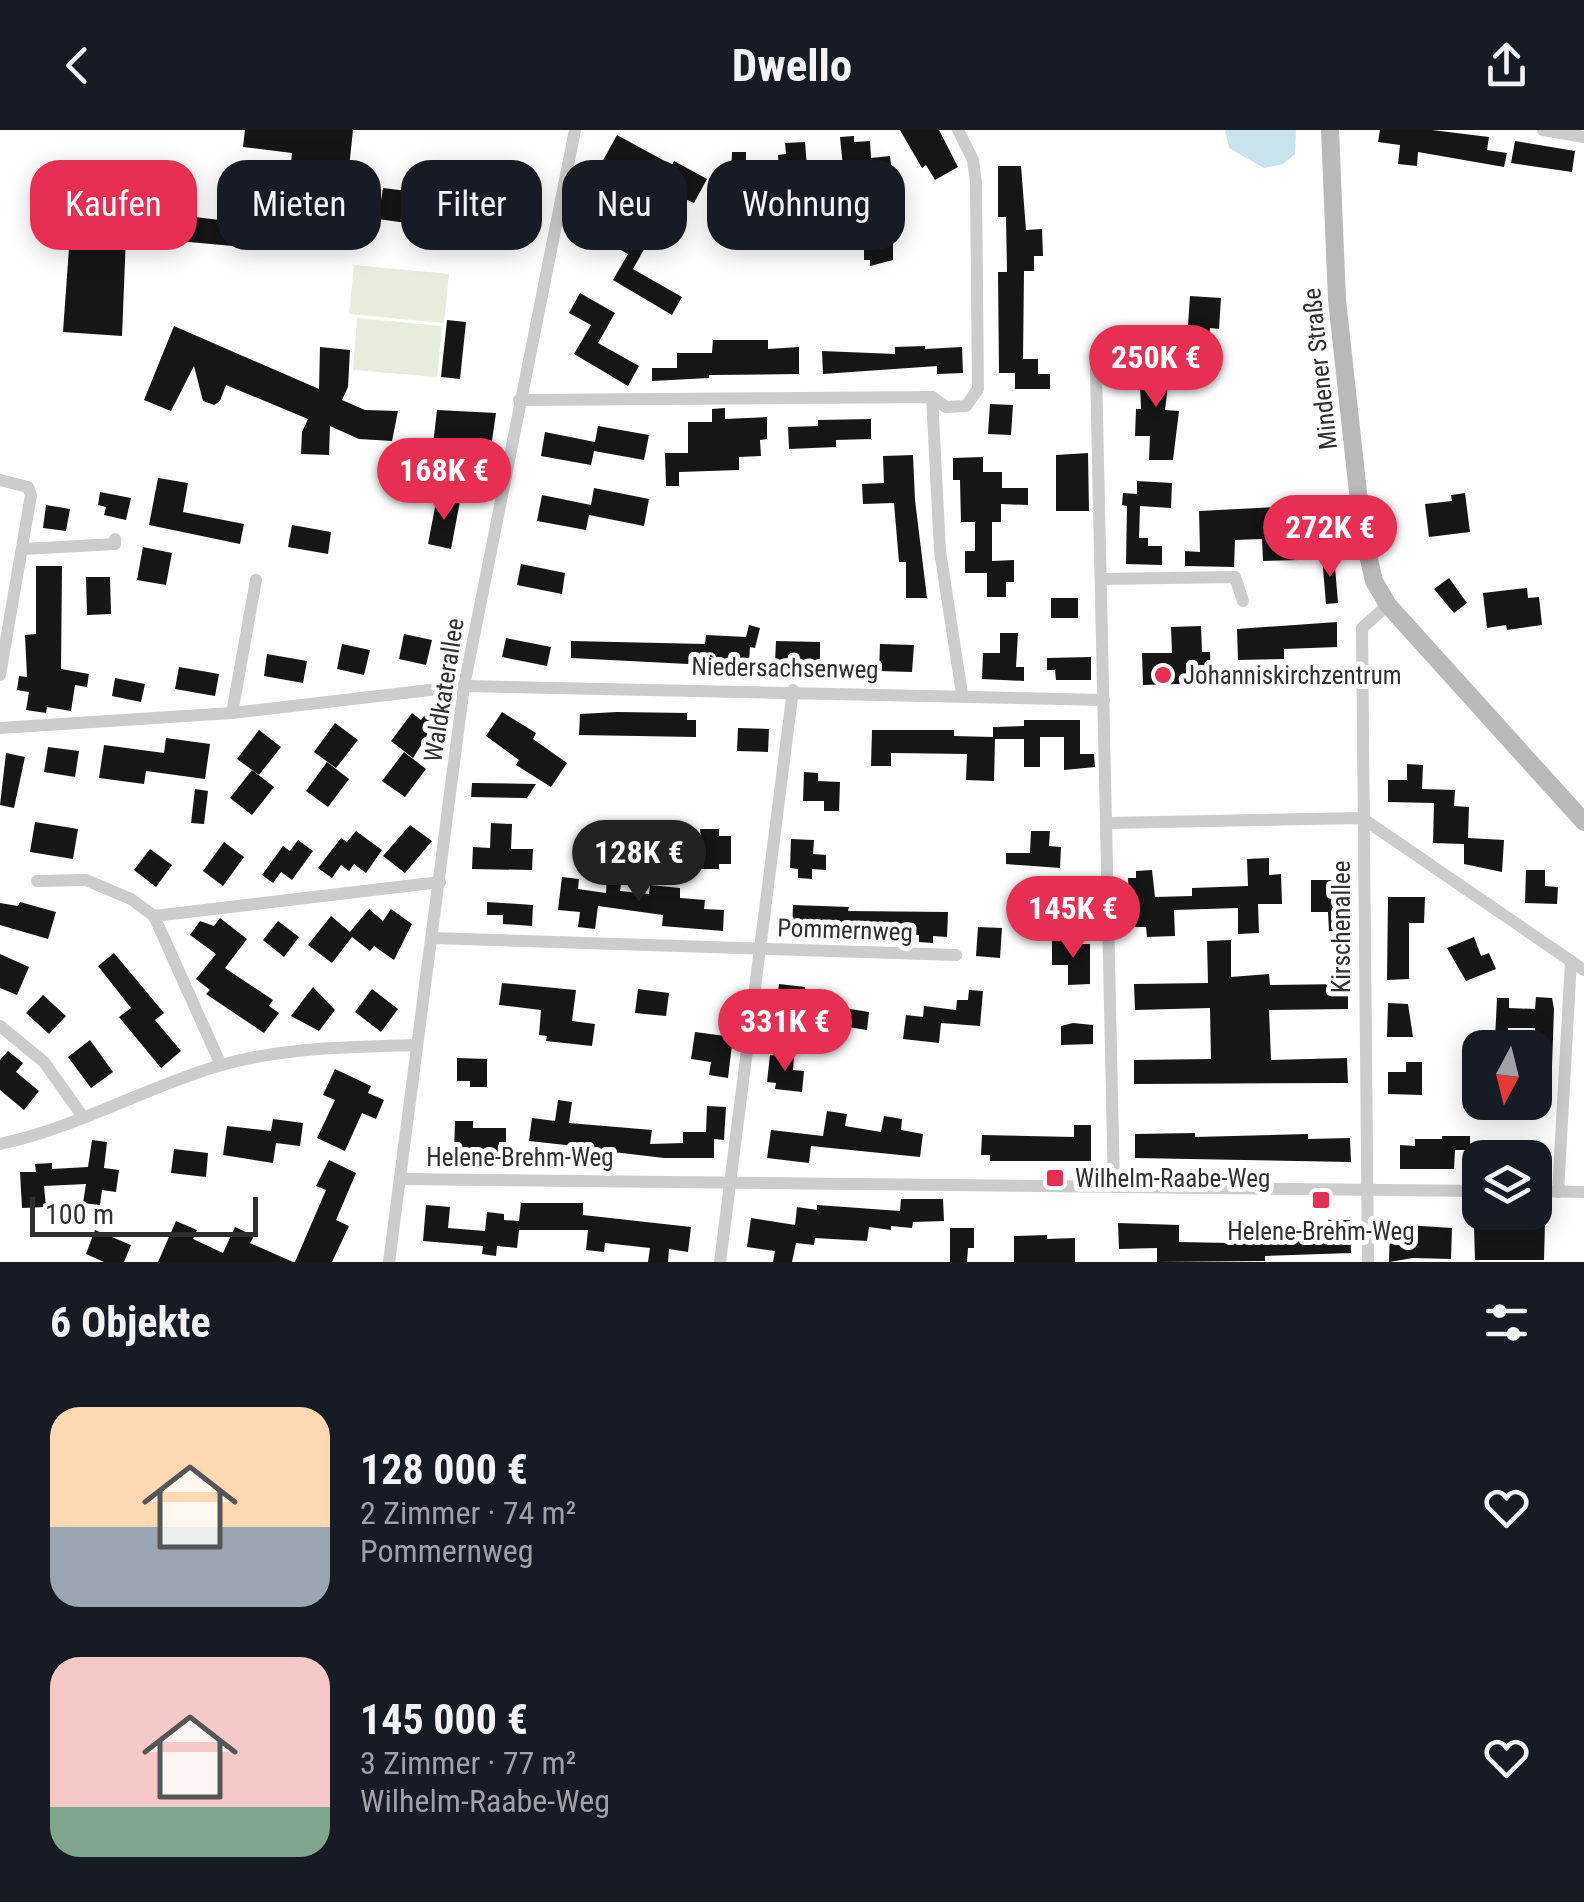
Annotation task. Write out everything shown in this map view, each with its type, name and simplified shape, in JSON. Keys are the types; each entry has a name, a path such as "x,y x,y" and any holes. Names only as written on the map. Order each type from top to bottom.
{"main road":[{"name":"Mindener Straße","path":"1330,130 1337,300 1362,529 1374,581 1389,604 1584,822"}],"street":[{"name":"Waldkaterallee","path":"389,1262 464,686 574,130"},
{"path":"519,400 932,397 946,407 966,406 978,390 976,182 973,160 958,130"},
{"path":"1544,130 1584,137"},
{"path":"1096,370 1114,1187"},
{"path":"932,397 940,552 962,694"},
{"path":"0,480 28,487 30,494 0,675"},
{"path":"23,549 114,544 115,539"},
{"path":"1101,579 1235,577 1242,601"},
{"path":"232,713 256,580"},
{"name":"Kirschenallee","path":"1368,1262 1362,628 1389,604"},
{"name":"Niedersachsenweg","path":"0,728 232,713 464,686 793,690 1104,700"},
{"path":"720,1262 793,690"},
{"path":"1107,823 1362,818 1584,970"},
{"path":"37,881 86,880 131,899 154,916 222,1065"},
{"path":"154,916 440,882"},
{"name":"Pommernweg","path":"433,938 956,955"},
{"path":"1558,1192 1571,961"},
{"path":"0,1026 44,1062 83,1117"},
{"path":"0,1144 41,1135 222,1065 288,1053 418,1045"},
{"name":"Helene-Brehm-Weg","path":"401,1179 1462,1191"},
{"path":"1552,1192 1584,1192"}],"green space":[{"path":"354,265 449,274 444,323 349,314"},
{"path":"357,318 442,326 437,377 353,370"}],"water":[{"path":"1225,130 1296,130 1295,154 1283,164 1264,168 1229,148"}],"building":[{"path":"245,130 353,130 350,160 291,160 292,153 243,147"},
{"path":"900,130 939,130 958,167 935,180 926,165 922,168"},
{"path":"1380,130 1432,130 1489,137 1487,150 1507,153 1504,167 1418,152 1417,166 1398,164 1400,145 1378,142"},
{"path":"617,135 663,160 603,160"},
{"path":"854,136 854,142 870,141 871,158 890,156 890,160 842,160 840,137"},
{"path":"1515,141 1575,151 1572,172 1511,163"},
{"path":"805,142 806,160 778,160 778,155 786,154 785,143"},
{"path":"732,152 746,152 746,160 732,160"},
{"path":"998,166 1021,166 1026,230 1042,229 1043,256 1034,256 1034,271 1024,271 1023,359 1038,359 1038,374 1050,374 1050,389 1015,389 1015,373 999,373 998,272 1007,272 1006,217 998,217"},
{"path":"687,168 707,179 694,203 687,200"},
{"path":"383,188 401,190 401,222 381,219"},
{"path":"197,217 217,220 217,245 197,243"},
{"path":"69,250 125,250 122,336 63,332"},
{"path":"621,250 644,250 633,269 682,297 672,315 613,280 628,254"},
{"path":"864,250 893,250 893,260 870,266 870,260 864,260"},
{"path":"580,293 615,313 598,343 639,366 628,386 574,354 591,325 569,313"},
{"path":"1190,296 1221,298 1219,329 1210,328 1209,340 1187,339"},
{"path":"447,320 466,322 460,379 441,377"},
{"path":"174,326 319,389 320,347 350,350 348,387 342,400 365,410 398,411 392,441 359,439 330,426 329,455 301,454 302,432 308,419 226,385 220,401 214,405 203,401 194,366 171,411 144,400"},
{"path":"713,340 768,340 768,349 799,347 799,374 709,375 652,381 652,368 677,368 677,353 712,353"},
{"path":"895,347 962,347 963,373 937,374 937,366 823,374 822,351 895,354"},
{"path":"1139,359 1171,360 1165,410 1179,411 1173,460 1149,460 1150,436 1135,436 1136,409 1141,409"},
{"path":"990,404 1013,405 1011,435 988,434"},
{"path":"725,408 725,419 767,417 767,439 760,440 761,456 739,457 739,470 679,472 679,486 666,486 665,453 688,453 688,422 712,422 712,409"},
{"path":"437,410 496,413 487,475 430,471"},
{"path":"871,419 871,439 836,440 836,447 789,449 788,427 818,426 818,420"},
{"path":"598,426 649,435 644,460 594,451 591,465 541,456 545,432 595,442"},
{"path":"1088,453 1089,511 1056,511 1056,455"},
{"path":"913,455 927,598 906,598 906,562 899,562 894,503 863,504 862,484 884,483 883,456"},
{"path":"983,457 983,472 1002,472 1002,488 1028,488 1028,505 1001,504 1001,522 992,522 992,561 1014,560 1014,582 1006,582 1006,597 987,597 987,573 965,573 965,551 975,551 975,522 961,522 960,480 953,480 953,458"},
{"path":"158,478 188,483 183,512 244,524 240,544 149,525"},
{"path":"1137,481 1172,483 1171,508 1140,506 1139,538 1148,538 1148,546 1162,546 1162,565 1126,564 1127,506 1122,505 1123,493 1137,494"},
{"path":"594,488 649,499 644,526 589,515 586,530 537,521 542,495 591,505"},
{"path":"100,492 131,498 126,520 104,515 106,507 98,505"},
{"path":"1465,493 1470,532 1429,537 1425,504 1452,501 1451,495"},
{"path":"437,497 460,501 451,549 428,544"},
{"path":"46,505 70,509 66,531 43,528"},
{"path":"1297,506 1299,560 1263,561 1262,539 1235,540 1234,567 1185,566 1185,551 1200,552 1199,511"},
{"path":"292,525 331,532 328,554 288,547"},
{"path":"143,547 172,553 166,585 137,580"},
{"path":"1334,555 1338,603 1326,604 1322,556"},
{"path":"521,564 565,573 562,594 517,585"},
{"path":"36,566 62,566 61,669 89,674 87,687 75,685 71,711 47,707 46,713 26,710 29,692 17,690 19,676 27,677 25,635 36,634"},
{"path":"86,577 110,577 111,614 87,615"},
{"path":"1449,578 1467,603 1454,613 1434,589"},
{"path":"1527,588 1528,598 1539,597 1542,625 1507,630 1506,625 1487,628 1483,593"},
{"path":"1051,598 1078,598 1078,618 1051,618"},
{"path":"1337,622 1337,647 1284,649 1284,659 1238,660 1237,629"},
{"path":"749,625 760,628 755,648 750,647 749,662 727,660 727,666 571,658 571,641 705,644 706,635 746,637"},
{"path":"1201,626 1202,652 1210,652 1211,683 1143,685 1142,653 1172,653 1171,627"},
{"path":"1000,633 1018,633 1016,667 1024,667 1024,681 982,679 983,653 1000,653"},
{"path":"404,634 432,640 426,665 399,659"},
{"path":"506,638 551,647 547,666 502,657"},
{"path":"776,641 820,642 820,672 807,672 807,664 775,663"},
{"path":"342,644 370,650 364,675 337,669"},
{"path":"880,644 914,645 912,672 879,671"},
{"path":"267,654 307,661 303,683 264,676"},
{"path":"1091,657 1091,680 1056,680 1055,670 1047,670 1047,658"},
{"path":"179,667 219,674 215,696 175,689"},
{"path":"115,678 145,684 141,702 112,696"},
{"path":"428,711 438,718 413,758 391,741 412,713 421,720"},
{"path":"502,712 536,733 533,739 567,763 551,787 516,765 519,760 486,736"},
{"path":"687,713 687,720 696,720 696,737 579,735 580,714"},
{"path":"1024,720 1080,720 1080,754 1094,754 1095,767 1064,770 1064,737 1040,737 1040,767 1024,767 1024,739 995,739 994,781 966,780 967,754 891,753 891,766 871,766 872,730 954,730 954,736 993,737 993,727 1024,726"},
{"path":"335,723 358,740 336,768 314,752"},
{"path":"738,728 769,729 768,752 737,751"},
{"path":"259,730 281,747 259,775 237,759"},
{"path":"166,738 210,744 205,779 146,771 144,784 99,778 104,745 164,753"},
{"path":"48,747 79,751 75,777 44,772"},
{"path":"404,752 426,769 405,797 382,781"},
{"path":"6,753 25,757 14,808 0,805"},
{"path":"327,762 349,779 328,807 306,791"},
{"path":"1407,764 1423,765 1422,789 1455,790 1454,806 1469,807 1468,838 1504,840 1502,872 1464,864 1464,844 1433,843 1434,803 1388,802 1388,780 1407,780"},
{"path":"252,770 274,787 252,815 230,798"},
{"path":"804,772 818,773 818,781 840,782 839,811 824,811 824,801 803,801"},
{"path":"472,783 536,784 527,798 471,797"},
{"path":"195,789 208,791 204,824 191,823"},
{"path":"35,822 78,829 73,859 30,852"},
{"path":"491,823 512,824 511,849 533,849 532,870 472,869 473,847 490,848"},
{"path":"410,825 432,841 405,873 383,856"},
{"path":"700,829 719,829 719,836 731,836 731,864 719,864 719,869 696,869 696,837 701,837"},
{"path":"356,831 382,850 366,873 354,864 349,871 341,865 332,878 318,868 341,838 347,842"},
{"path":"1031,831 1050,831 1049,846 1061,847 1060,868 1006,864 1006,853 1030,853"},
{"path":"791,839 814,840 813,854 826,855 826,870 812,869 812,879 798,878 798,869 790,868"},
{"path":"298,840 313,851 292,880 281,872 273,883 262,875 283,846 290,851"},
{"path":"224,842 244,857 223,886 203,871"},
{"path":"150,849 172,865 156,887 134,870"},
{"path":"1269,858 1269,875 1281,874 1282,904 1258,904 1259,933 1238,934 1238,908 1174,910 1175,936 1147,937 1146,927 1131,927 1128,878 1136,878 1136,871 1152,870 1155,897 1192,896 1192,888 1248,886 1247,859"},
{"path":"1526,870 1545,870 1545,886 1558,887 1557,904 1525,903"},
{"path":"607,876 622,877 620,891 649,894 650,885 680,888 680,898 705,900 704,909 724,910 723,931 662,926 663,915 598,906 595,929 578,927 580,912 558,910 562,877 579,879 578,889 606,893"},
{"path":"1311,880 1346,880 1345,931 1329,931 1328,912 1311,912"},
{"path":"1388,897 1425,897 1424,923 1409,923 1409,979 1387,980"},
{"path":"20,902 56,912 48,939 0,925 0,903 18,906"},
{"path":"487,902 533,905 532,926 503,924 503,915 487,915"},
{"path":"793,905 849,907 848,911 948,912 947,937 933,936 933,943 919,942 919,935 838,932 838,938 822,937 822,932 792,931"},
{"path":"369,909 383,921 391,909 412,924 394,960 374,946 370,951 352,937 332,963 308,945 331,916 350,932"},
{"path":"220,918 247,939 225,968 273,1000 269,1006 279,1013 264,1033 206,994 210,990 196,979 216,954 190,935 200,921 214,926"},
{"path":"278,921 299,937 284,957 263,940"},
{"path":"978,927 1002,928 1000,958 976,956"},
{"path":"1474,937 1481,956 1489,953 1496,969 1466,981 1447,948"},
{"path":"1052,939 1064,939 1064,944 1090,944 1090,984 1068,985 1068,965 1052,965"},
{"path":"1231,940 1231,977 1269,974 1270,985 1348,984 1348,1009 1269,1010 1271,1060 1347,1058 1348,1083 1134,1084 1134,1060 1211,1059 1210,1008 1135,1010 1134,984 1208,983 1207,941"},
{"path":"114,953 164,1013 155,1020 181,1051 161,1068 119,1017 131,1008 98,966"},
{"path":"0,954 29,967 17,995 0,988"},
{"path":"502,983 576,990 572,1021 595,1024 592,1046 546,1041 547,1036 539,1035 541,1010 499,1005"},
{"path":"779,984 805,987 802,1009 776,1006"},
{"path":"313,987 335,1010 319,1031 291,1016"},
{"path":"372,989 398,1009 381,1032 355,1012"},
{"path":"638,989 669,993 666,1016 635,1013"},
{"path":"969,990 983,991 980,1026 941,1023 939,1043 903,1039 906,1015 923,1017 924,1006 956,1010 957,1000 968,1000"},
{"path":"43,995 66,1016 49,1034 26,1013"},
{"path":"1536,997 1552,998 1554,1009 1552,1066 1552,1030 1495,1030 1497,998 1509,998 1509,1008 1535,1009"},
{"path":"1388,1003 1408,1004 1413,1037 1387,1037"},
{"path":"838,1007 869,1012 867,1030 835,1025"},
{"path":"1093,1025 1093,1044 1061,1045 1061,1026"},
{"path":"695,1032 733,1037 728,1078 709,1075 711,1062 691,1059"},
{"path":"90,1040 113,1072 91,1088 68,1057"},
{"path":"8,1051 23,1063 16,1072 39,1091 24,1110 0,1090 0,1060"},
{"path":"770,1055 794,1057 793,1070 804,1071 802,1092 775,1089 776,1083 767,1082"},
{"path":"457,1058 487,1059 487,1087 470,1087 470,1081 457,1081"},
{"path":"1406,1062 1422,1062 1422,1095 1388,1094 1388,1072 1406,1072"},
{"path":"335,1069 371,1086 368,1093 384,1100 376,1119 362,1113 345,1151 317,1138 335,1100 323,1095"},
{"path":"558,1100 572,1102 569,1123 652,1130 650,1144 683,1143 683,1132 706,1132 707,1106 726,1107 724,1140 714,1139 714,1158 664,1158 605,1151 605,1156 574,1152 575,1146 529,1141 532,1118 555,1121"},
{"path":"827,1111 847,1114 845,1126 881,1132 884,1116 902,1119 901,1130 923,1134 920,1157 811,1146 809,1163 767,1158 771,1130 823,1136"},
{"path":"273,1119 303,1123 300,1146 276,1143 273,1163 223,1155 227,1126 271,1131"},
{"path":"455,1121 473,1121 473,1128 506,1128 506,1142 499,1142 499,1155 454,1154"},
{"path":"1074,1125 1091,1125 1091,1161 990,1161 990,1155 981,1155 982,1135 1074,1137"},
{"path":"1195,1133 1195,1137 1308,1134 1308,1139 1350,1138 1351,1162 1135,1158 1135,1134"},
{"path":"1470,1136 1470,1140 1462,1140 1462,1150 1455,1150 1454,1169 1400,1169 1400,1145 1415,1146 1415,1139"},
{"path":"92,1140 107,1142 104,1168 119,1170 116,1192 102,1190 100,1205 83,1203 86,1184 44,1186 46,1207 22,1208 20,1172 36,1172 35,1164 52,1163 52,1169 88,1167"},
{"path":"174,1149 208,1153 206,1177 171,1173"},
{"path":"329,1160 356,1173 336,1220 349,1226 332,1262 295,1262 326,1190 316,1186"},
{"path":"901,1199 943,1199 944,1221 913,1222 912,1228 891,1226 891,1230 869,1227 867,1241 815,1238 814,1245 796,1243 792,1262 773,1262 775,1251 747,1247 751,1218 795,1225 797,1207 900,1211"},
{"path":"521,1203 583,1203 583,1215 691,1227 688,1252 669,1249 668,1262 648,1262 650,1248 605,1243 604,1252 586,1250 588,1230 519,1230 517,1248 497,1246 496,1256 482,1254 483,1246 423,1241 426,1205 450,1207 448,1228 485,1231 487,1212 504,1214 504,1220 519,1221"},
{"path":"1328,1220 1350,1220 1351,1253 1265,1256 1265,1261 1157,1262 1157,1248 1119,1249 1118,1223 1179,1225 1179,1242 1230,1243 1280,1239 1281,1233 1328,1234"},
{"path":"176,1221 197,1230 193,1239 223,1253 235,1227 254,1236 250,1243 293,1262 158,1262"},
{"path":"1390,1224 1452,1228 1451,1259 1389,1262"},
{"path":"950,1228 974,1228 974,1248 968,1248 967,1262 950,1262"},
{"path":"95,1230 131,1245 124,1262 104,1262 86,1254"},
{"path":"1474,1230 1545,1230 1544,1260 1475,1260"},
{"path":"1047,1235 1047,1239 1075,1238 1075,1262 1014,1262 1014,1236"}],"place":[{"name":"Johanniskirchzentrum","path":"1163,675"},
{"name":"Wilhelm-Raabe-Weg","path":"1055,1178"},
{"name":"Helene-Brehm-Weg","path":"1321,1200"}]}
